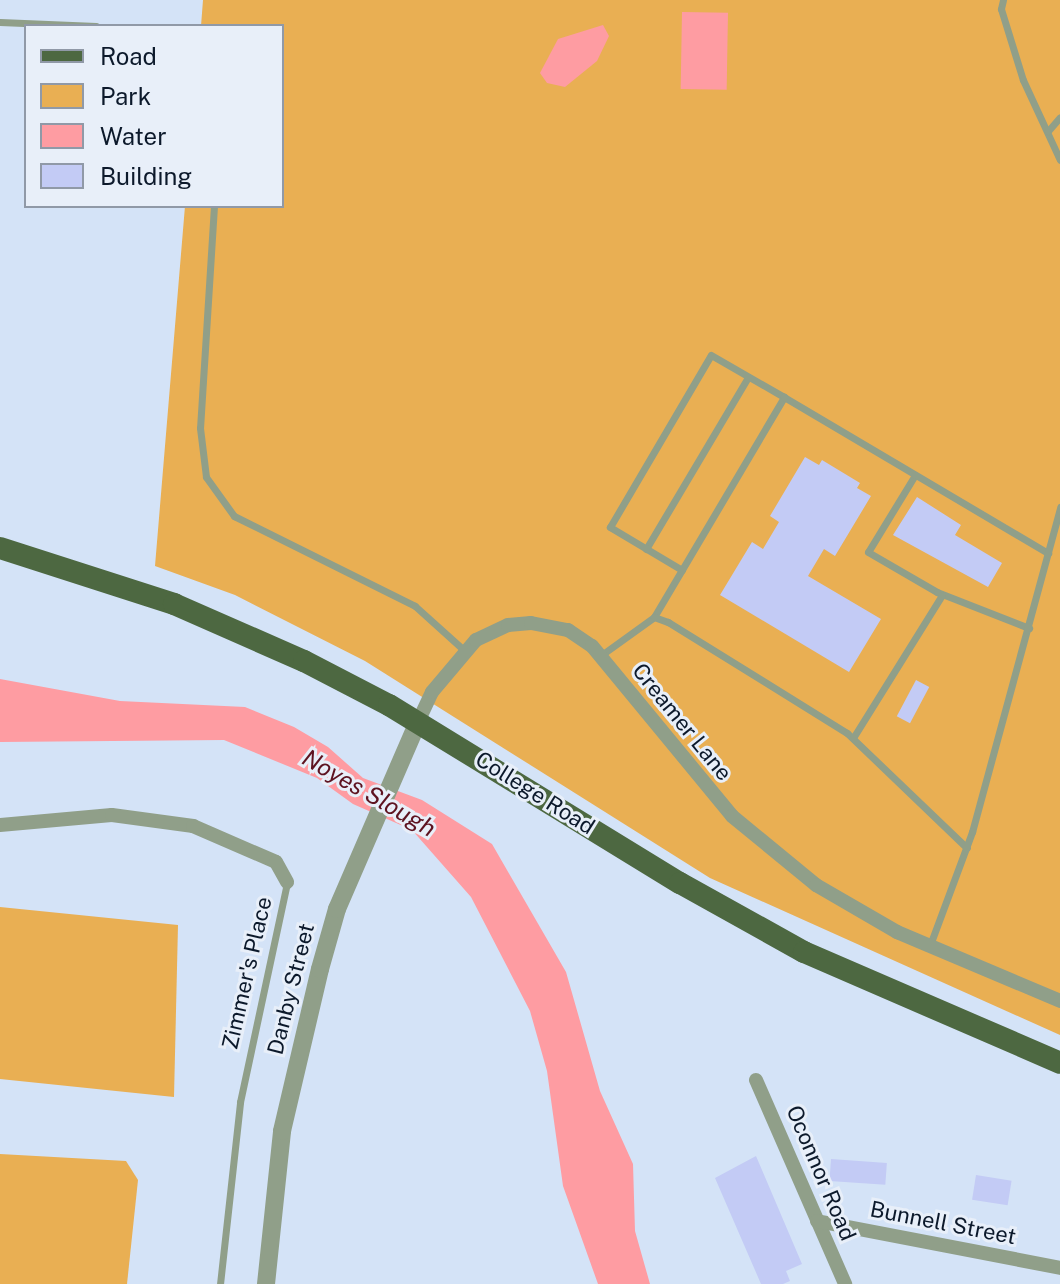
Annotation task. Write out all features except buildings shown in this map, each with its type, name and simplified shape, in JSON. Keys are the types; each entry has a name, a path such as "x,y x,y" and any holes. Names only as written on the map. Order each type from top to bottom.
{"main road":[{"name":"College Road","path":"0,548 174,604 304,661 418,722 680,883 804,952 1060,1063"}],"street":[{"name":"Creamer Lane","path":"418,722 432,692 465,651 494,630 531,623 568,630 600,656 732,816 768,848 839,900 930,945 1060,1001"},
{"name":"Danby Street","path":"266,1284 282,1131 302,1038 337,909 418,722"},
{"name":"Zimmer's Place","path":"0,825 112,815 193,826 276,862 287,882"},
{"name":"Oconnor Road","path":"756,1080 845,1284"},
{"name":"Bunnell Street","path":"817,1221 1060,1268"}],"lane":[{"path":"1003,0 1001,9 1023,80 1060,160"},
{"path":"0,22 48,24"},
{"path":"1048,131 1060,117"},
{"path":"214,208 200,428 206,477 234,516 415,606 465,651"},
{"path":"682,570 610,527 711,355 1048,553"},
{"path":"646,549 748,377"},
{"path":"600,656 654,617 784,397"},
{"path":"915,475 868,552 942,595 1029,628"},
{"path":"930,945 967,848 1060,507"},
{"path":"853,738 942,595"},
{"path":"654,617 853,738 967,848"},
{"name":"Zimmer's Place","path":"220,1284 240,1102 287,882"}],"green space":[{"path":"203,0 1060,0 1060,1035 710,878 365,661 235,595 155,566 185,208 284,208 284,24 201,24"},
{"path":"0,907 178,925 174,1097 0,1079"},
{"path":"0,1154 126,1161 138,1180 127,1284 0,1284"}],"water":[{"path":"682,12 728,13 727,90 681,89"},
{"path":"603,25 609,36 597,61 565,87 547,83 540,73 558,39"},
{"name":"Noyes Slough","path":"0,679 120,701 245,707 294,727 328,747 363,778 422,800 492,844 566,972 600,1091 633,1164 635,1231 650,1284 598,1284 563,1186 547,1071 530,1011 471,897 412,830 353,804 317,778 224,740 0,742"}]}
